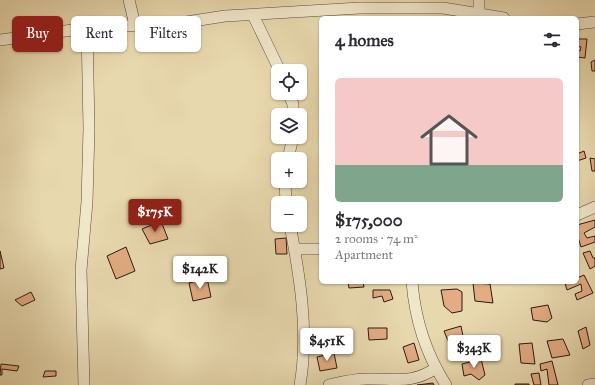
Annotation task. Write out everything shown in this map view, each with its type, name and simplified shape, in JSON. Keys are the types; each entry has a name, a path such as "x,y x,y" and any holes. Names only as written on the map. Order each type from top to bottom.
{"street":[{"path":"129,0 134,25"},
{"path":"127,25 180,23 253,15 373,13 443,8 479,16 479,0"},
{"path":"253,15 277,64"},
{"path":"579,24 595,22"},
{"path":"0,40 71,30"},
{"path":"84,385 82,270 87,202 87,52"},
{"path":"579,214 595,207"},
{"path":"291,232 304,321 303,366 300,385"},
{"path":"295,249 319,249"},
{"path":"412,284 413,298 424,341 436,368 446,385"},
{"path":"329,385 357,379 399,381 416,379 436,368"},
{"path":"588,385 595,384"}],"building":[{"path":"579,39 587,39 585,58 579,57 579,51 581,47 579,46"},
{"path":"595,60 595,71 592,71 591,62"},
{"path":"584,151 586,158 579,160 579,153"},
{"path":"590,158 595,159 595,171 592,171"},
{"path":"595,220 595,227 584,233 587,238 595,236 595,242 581,247 579,240 579,224"},
{"path":"161,221 168,239 150,244 142,229"},
{"path":"286,238 287,254 276,254 275,239"},
{"path":"126,247 135,271 116,279 107,256"},
{"path":"0,251 4,268 0,269"},
{"path":"590,251 593,258 595,258 595,266 590,269 583,253"},
{"path":"584,275 593,293 577,300 575,294 582,291 581,284 567,290 565,284 579,284 579,277"},
{"path":"207,278 211,297 193,301 189,283"},
{"path":"348,284 363,284 364,287 349,288"},
{"path":"473,284 490,284 493,303 475,301"},
{"path":"457,289 462,292 462,311 452,313 444,306 441,290"},
{"path":"373,290 390,290 393,299 384,302 382,296 373,298"},
{"path":"31,292 35,300 22,306 15,300"},
{"path":"548,305 552,318 547,322 533,320 531,308"},
{"path":"461,326 464,341 448,341 444,331"},
{"path":"586,327 590,345 583,349 578,331"},
{"path":"368,328 387,328 387,339 369,340"},
{"path":"563,339 570,355 552,358 547,341"},
{"path":"414,343 419,360 408,363 403,347"},
{"path":"532,343 535,364 521,363 519,344"},
{"path":"334,353 337,368 320,371 317,357"},
{"path":"481,359 485,375 479,380 471,374 464,376 462,364"},
{"path":"552,361 558,385 549,385 547,369 541,371 540,364"},
{"path":"1,364 19,366 17,371 2,369 2,375 0,375"},
{"path":"45,371 56,371 56,376 43,377"},
{"path":"539,373 541,385 534,385 531,374"},
{"path":"433,383 434,385 417,385"},
{"path":"529,384 529,385 515,385"}]}
